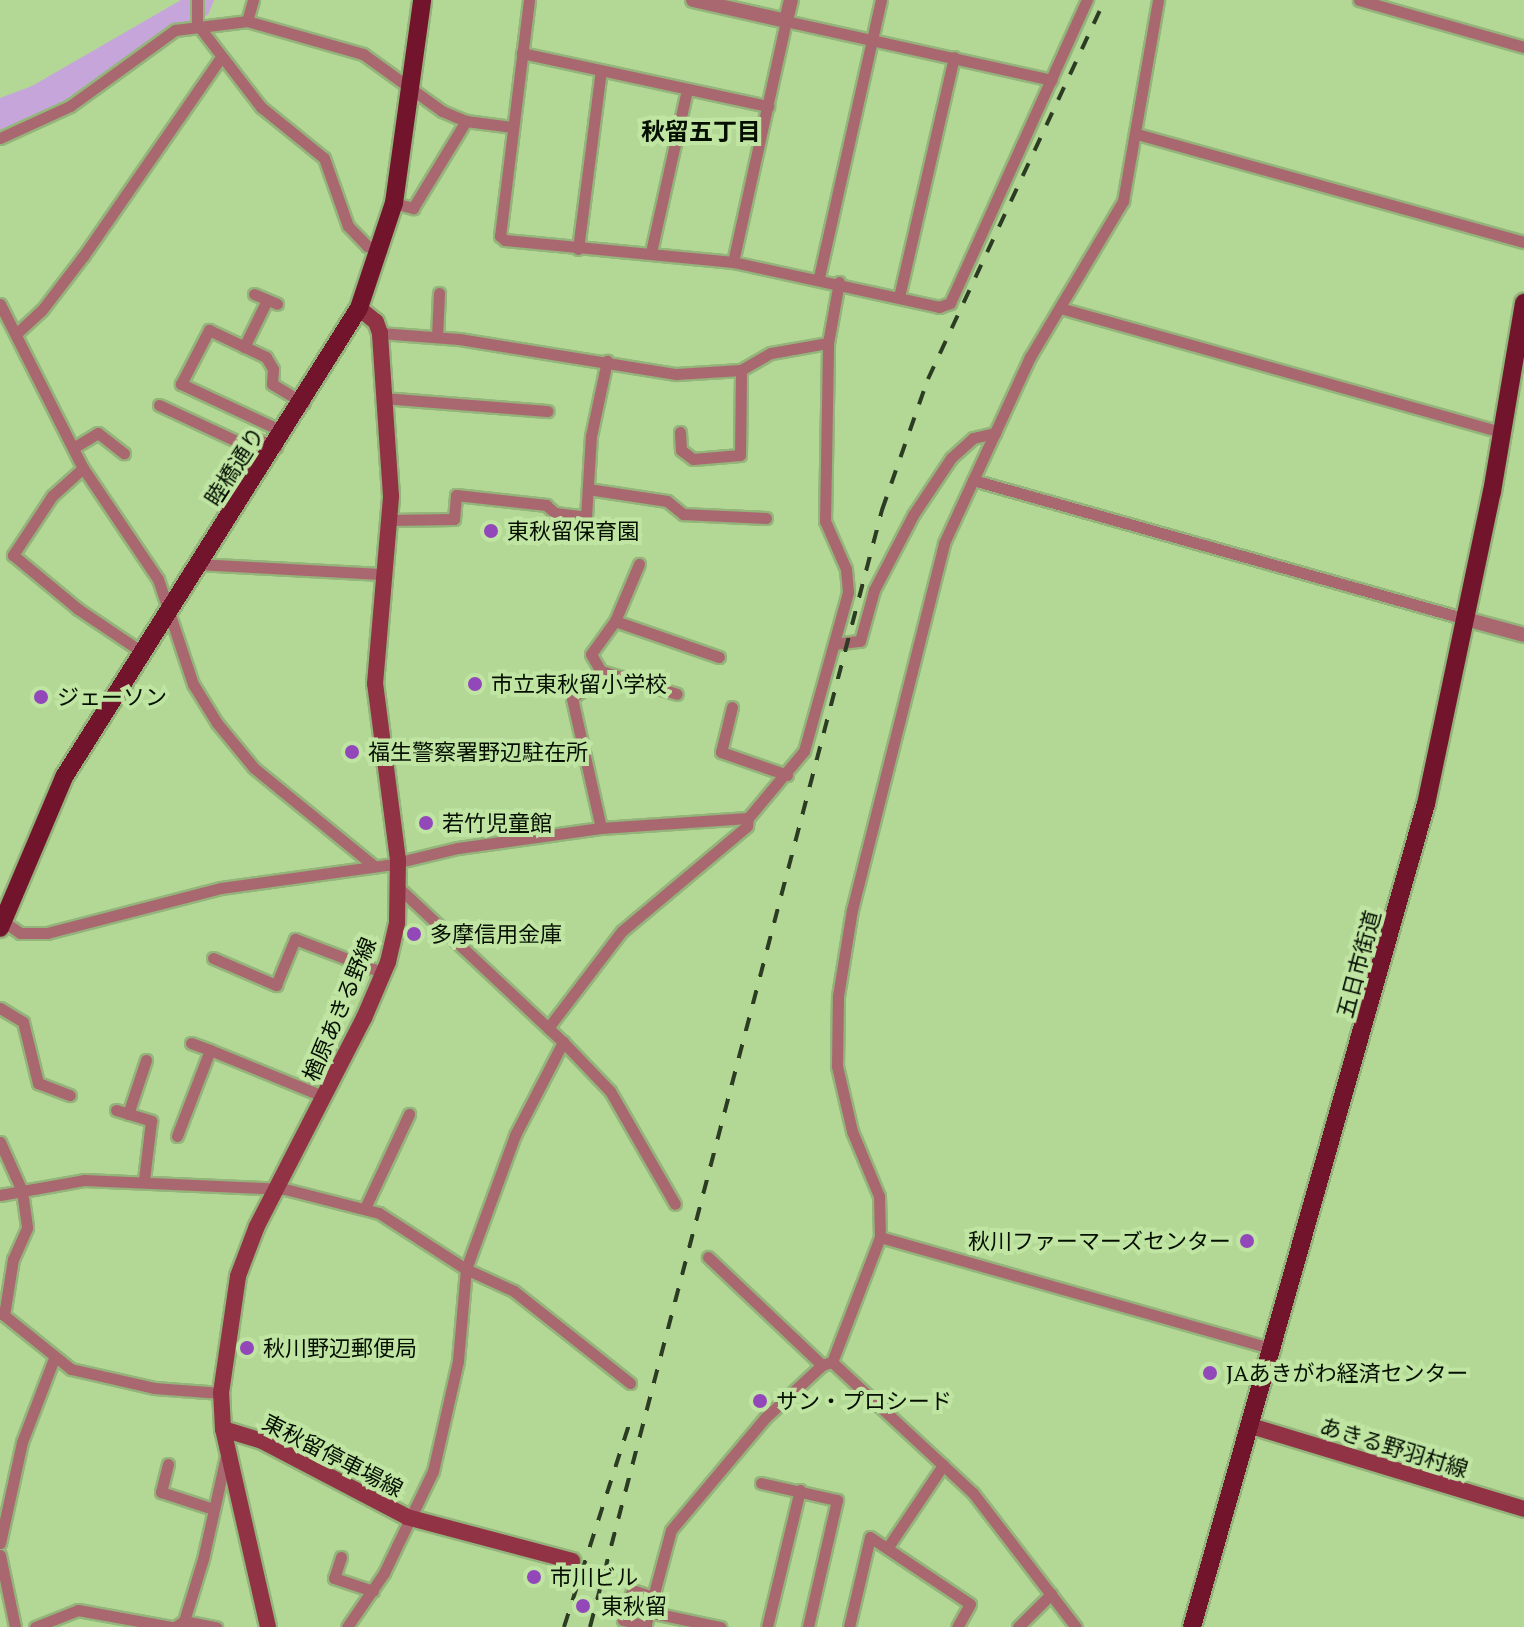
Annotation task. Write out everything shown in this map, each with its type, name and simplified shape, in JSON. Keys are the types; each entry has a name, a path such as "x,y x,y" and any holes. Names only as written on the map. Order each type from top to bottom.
{"main road":[{"name":"睦橋通り","path":"1,923 64,777 304,403 359,308 381,250 394,203 422,0"},
{"name":"五日市街道","path":"1192,1627 1274,1349 1426,804 1502,432 1516,393 1524,303"},
{"path":"359,308 376,322 380,333"},
{"name":"楢原あきる野線","path":"223,1429 221,1393 238,1276 277,1188 325,1097 384,973 397,923 400,889 398,860 376,715 375,646 389,520 380,333"},
{"name":"あきる野羽村線","path":"1251,1426 1524,1509"},
{"path":"223,1429 226,1456 268,1627"},
{"name":"東秋留停車場線","path":"223,1429 260,1440 407,1517 572,1561"}],"street":[{"path":"197,0 197,24 221,57 261,107 324,158 348,226 367,246 381,250"},
{"path":"247,21 253,0"},
{"path":"529,0 500,236 578,249 651,252 733,262 819,277 939,307 950,303 1087,0"},
{"path":"694,0 1052,80"},
{"path":"733,262 791,0"},
{"path":"819,277 881,0"},
{"path":"654,1597 632,1590 623,1620 625,1624 645,1626 649,1612 654,1597 677,1522 703,1498 765,1418 827,1364 880,1237 879,1196 852,1131 837,1066 838,996 852,910 944,543 995,433 1060,308 1123,201 1158,0"},
{"path":"1359,0 1524,47"},
{"path":"0,138 70,106 175,30 197,24 247,21 363,54 410,91 466,121 512,127"},
{"path":"522,53 768,106"},
{"path":"16,334 42,310 84,255 221,57"},
{"path":"899,297 954,57"},
{"path":"578,249 601,70"},
{"path":"651,252 687,89"},
{"path":"394,203 413,208 466,121"},
{"path":"1137,134 1524,242"},
{"path":"548,1028 622,931 747,826 748,818 804,751 848,592 846,569 825,521 828,343 839,282"},
{"path":"437,337 439,293"},
{"path":"244,347 272,302 254,294"},
{"path":"0,304 83,468 158,579 171,608 193,684 236,750 374,866"},
{"path":"1060,308 1502,432"},
{"path":"280,440 181,384 209,330 266,357 273,369 272,384 304,403"},
{"path":"380,333 437,337 607,361 651,373 741,370 771,353 828,343"},
{"path":"389,520 454,519 456,495 546,505 555,513 586,517 591,436 607,361"},
{"path":"680,432 681,450 693,459 740,455 741,370"},
{"path":"382,398 547,411"},
{"path":"159,405 241,443 254,438 280,440"},
{"path":"73,448 98,433 124,453"},
{"path":"834,644 860,641 874,590 913,515 951,458 973,438 995,433"},
{"path":"83,468 52,496 13,555 78,609 142,652"},
{"path":"973,480 1524,635"},
{"path":"588,489 667,501 683,514 766,518"},
{"path":"198,564 385,574"},
{"path":"601,828 572,698 603,675 591,654 615,621 639,564"},
{"path":"615,621 719,657"},
{"path":"601,671 677,694"},
{"path":"732,707 721,752 787,775"},
{"path":"1,923 20,933 47,933 221,888 601,828 748,818"},
{"path":"400,889 563,1042 610,1091 675,1204"},
{"path":"213,958 276,985 295,939 384,973"},
{"path":"0,1008 23,1022 33,1045 38,1083 70,1095"},
{"path":"347,1627 373,1591 407,1517 433,1471 449,1407 466,1269 515,1135 563,1042"},
{"path":"191,1043 325,1097"},
{"path":"177,1136 210,1050"},
{"path":"144,1180 151,1121 122,1112 146,1060"},
{"path":"365,1208 409,1114"},
{"path":"0,1142 22,1191 27,1228 13,1259 2,1314 71,1369 129,1383 221,1393"},
{"path":"0,1195 84,1180 144,1180 277,1188 365,1208 466,1269 514,1291 630,1383"},
{"path":"880,1237 1274,1349"},
{"path":"708,1257 943,1465 989,1511 1076,1627"},
{"path":"0,1543 22,1442 54,1358"},
{"path":"177,1625 226,1456"},
{"path":"168,1464 161,1492 213,1509"},
{"path":"888,1547 943,1465"},
{"path":"761,1483 837,1500 808,1627"},
{"path":"767,1627 800,1490"},
{"path":"849,1627 870,1537 970,1604 957,1627"},
{"path":"0,1555 15,1627"},
{"path":"341,1557 334,1578 373,1591"},
{"path":"1018,1627 1051,1594"},
{"path":"35,1627 54,1623 78,1610 177,1625 216,1627"},
{"path":"649,1612 712,1626"}],"shaded area":[{"path":"181,0 214,0 208,15 159,35 68,99 0,130 0,98 32,86"}],"railway":[{"path":"590,1627 882,510 928,379 1105,0"},
{"path":"564,1627 630,1422"}],"place":[{"name":"東秋留保育園","path":"491,531"},
{"name":"市立東秋留小学校","path":"475,684"},
{"name":"ジェーソン","path":"41,697"},
{"name":"福生警察署野辺駐在所","path":"352,752"},
{"name":"若竹児童館","path":"426,823"},
{"name":"多摩信用金庫","path":"414,934"},
{"name":"秋川ファーマーズセンター","path":"1247,1241"},
{"name":"秋川野辺郵便局","path":"247,1348"},
{"name":"JAあきがわ経済センター","path":"1210,1373"},
{"name":"サン・プロシード","path":"760,1401"},
{"name":"市川ビル","path":"534,1577"},
{"name":"東秋留","path":"583,1606"}],"district":[{"name":"秋留五丁目","path":"701,132"}]}
